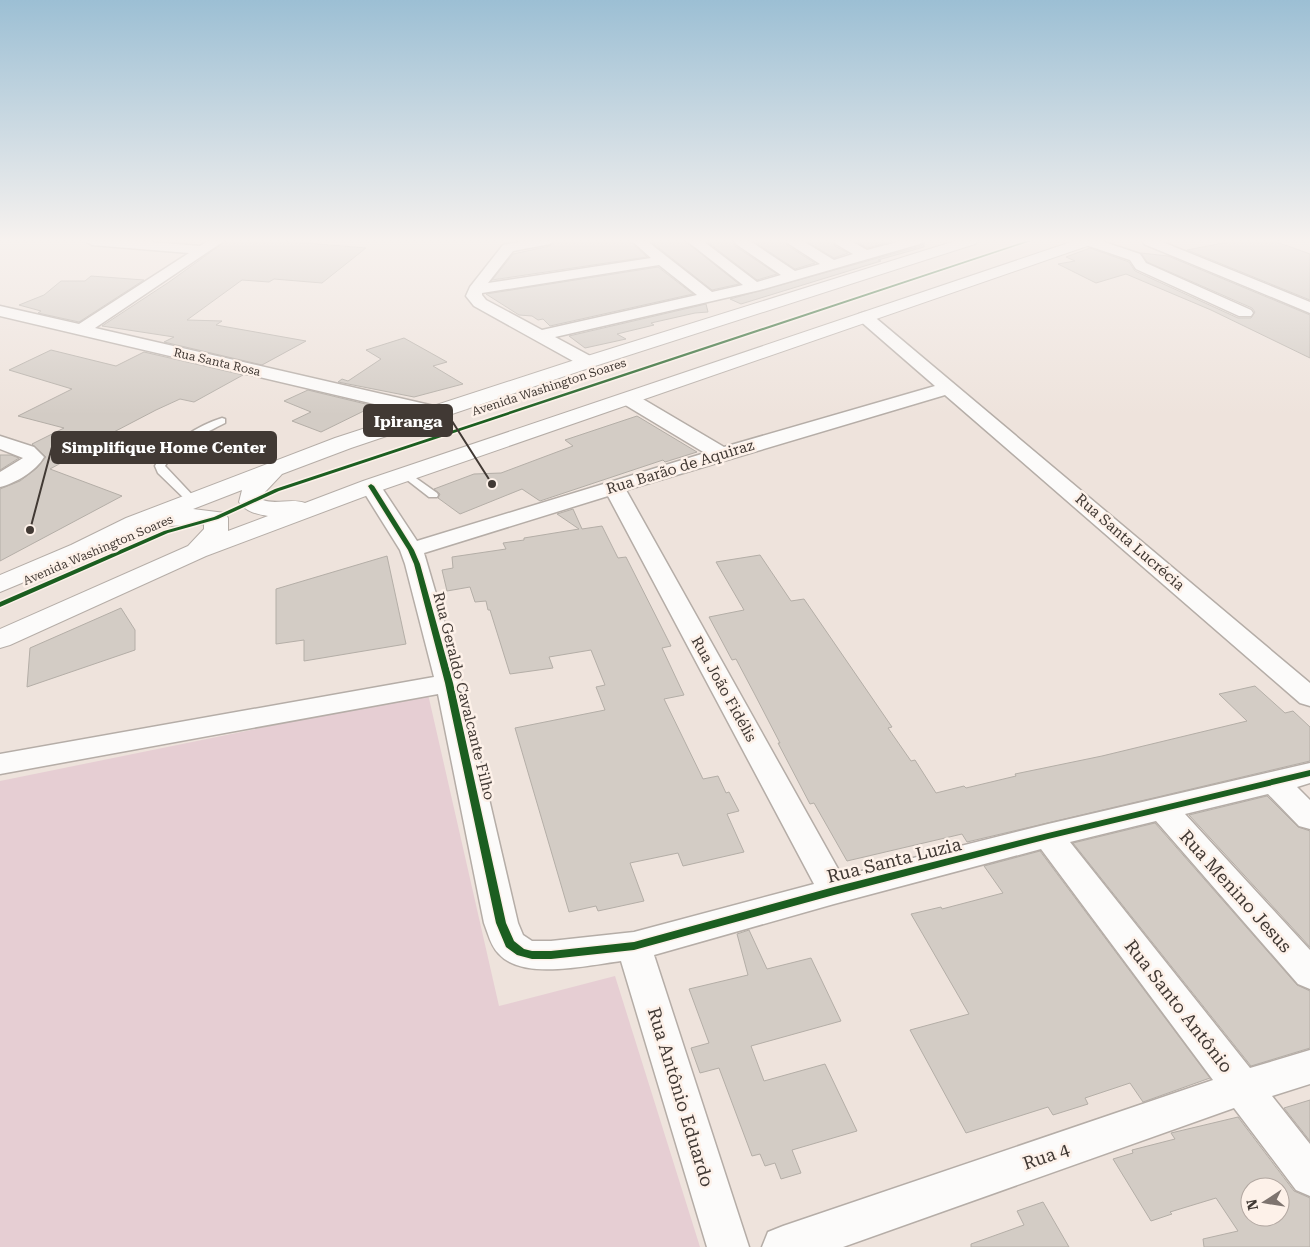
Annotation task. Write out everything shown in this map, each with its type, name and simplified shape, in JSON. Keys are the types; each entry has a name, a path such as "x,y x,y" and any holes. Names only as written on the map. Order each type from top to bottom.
{"highway":[{"name":"Avenida Washington Soares","path":"0,584 80,550 135,523 343,443 588,362 760,299"},
{"path":"0,638 197,551 319,505 919,299"},
{"path":"276,469 254,490 251,502 254,506 274,509 319,505"},
{"path":"135,523 194,516 216,518 216,531 197,551"}],"street":[{"path":"81,330 128,299"},
{"path":"477,299 480,303 542,335 588,362"},
{"name":"Avenida Washington Soares","path":"542,335 698,299"},
{"path":"1214,299 1245,313"},
{"path":"1289,299 1310,308"},
{"name":"Rua Santa Rosa","path":"0,310 434,412"},
{"name":"Rua Santa Lucrécia","path":"865,318 950,388 1310,697"},
{"name":"Rua Barão de Aquiraz","path":"411,550 722,454 950,388"},
{"path":"629,399 722,454"},
{"path":"0,442 27,451 34,457 31,462 0,481"},
{"name":"Rua Geraldo Cavalcante Filho","path":"371,486 411,550 417,564 449,683 501,923"},
{"name":"Rua João Fidélis","path":"614,487 834,891"},
{"path":"0,764 449,683"},
{"name":"Rua Santa Luzia","path":"501,923 510,944 520,952 532,955 550,955 634,946 834,891 1048,836 1273,781 1310,774"},
{"path":"1273,781 1310,818"},
{"name":"Rua Menino Jesus","path":"1162,808 1310,974"},
{"name":"Rua Santo Antônio","path":"1048,836 1310,1176"},
{"name":"Rua Antônio Eduardo","path":"634,946 728,1247"},
{"name":"Rua 4","path":"783,1247 1242,1088 1310,1067"}],"lane":[{"path":"193,501 162,471 160,466 162,458 170,451 222,421"},
{"path":"406,474 433,494"}],"shaded area":[{"path":"428,694 499,1006 615,976 700,1247 0,1247 0,781"}],"building":[{"path":"34,299 114,299 79,322 38,313 41,311 19,305"},
{"path":"143,299 216,299 187,320 222,321 216,325 306,341 262,365 164,342 174,337 102,326"},
{"path":"494,299 670,299 550,326 543,319 538,320 532,316 519,315"},
{"path":"730,299 757,299 741,304"},
{"path":"1185,299 1197,299 1238,318 1251,318 1255,312 1252,308 1232,299 1272,299 1310,315 1310,358"},
{"path":"706,304 708,312 651,323 654,325 617,334 626,339 585,348 569,336"},
{"path":"404,338 447,362 433,366 463,384 414,397 338,382 342,379 348,381 381,359 366,350"},
{"path":"51,350 116,366 144,352 243,375 194,402 180,399 156,410 87,446 90,447 50,469 122,496 0,561 0,489 20,481 37,468 46,457 32,444 64,428 18,416 72,389 9,370"},
{"path":"308,390 374,406 321,432 292,421 311,412 284,401"},
{"path":"637,416 697,452 665,462 663,460 540,501 522,489 460,514 438,498 440,494 434,489 474,474 501,473 573,446 565,440"},
{"path":"0,455 11,455 19,458 0,470"},
{"path":"573,509 582,529 602,526 618,558 626,557 671,646 662,648 684,695 664,699 703,779 718,776 726,793 729,792 739,811 727,814 744,852 683,866 678,853 630,863 644,901 598,911 596,906 569,912 515,728 605,710 596,687 605,685 591,650 549,657 553,668 510,674 486,601 475,602 470,587 447,591 442,570 453,568 452,557 506,549 503,543 579,529 557,514"},
{"path":"760,555 791,601 804,599 892,727 888,728 911,761 915,760 936,793 964,786 966,788 1016,776 1015,774 1102,756 1247,721 1219,694 1255,686 1285,713 1293,711 1310,727 1310,761 967,842 962,834 847,861 814,803 810,804 736,659 732,660 709,617 744,610 716,562"},
{"path":"387,556 406,644 304,661 304,640 276,644 276,589"},
{"path":"121,608 135,630 135,650 27,687 30,648"},
{"path":"1267,796 1298,827 1310,831 1310,947 1189,815"},
{"path":"1155,823 1297,985 1310,991 1310,1048 1251,1066 1073,843"},
{"path":"1040,851 1210,1078 1143,1102 1130,1083 1085,1098 1088,1104 1053,1115 1048,1107 966,1133 910,1030 969,1014 911,914 941,907 942,909 1003,893 984,866"},
{"path":"749,930 767,969 811,958 841,1021 751,1046 764,1081 825,1064 857,1131 792,1150 801,1173 781,1179 775,1163 765,1166 760,1154 752,1156 719,1068 700,1073 691,1048 709,1043 689,989 748,975 737,934"},
{"path":"1310,1100 1310,1141 1284,1108"},
{"path":"1238,1117 1283,1177 1240,1177 1240,1227 1290,1227 1290,1186 1294,1191 1310,1198 1310,1247 1204,1247 1203,1239 1238,1231 1216,1198 1170,1212 1172,1214 1151,1221 1113,1159 1133,1153 1132,1150 1175,1139 1171,1133"},
{"path":"1043,1202 1069,1247 971,1247 971,1244 1024,1225 1017,1211"}],"cycle path":[{"path":"0,605 166,532 216,518 277,490 853,299"},
{"path":"371,486 411,550 417,564 449,683 501,923 510,944 521,952 532,955 551,955 634,946 834,891 1048,836 1310,773"}],"place":[{"name":"Ipiranga","path":"492,484"},
{"name":"Simplifique Home Center","path":"30,530"}]}
